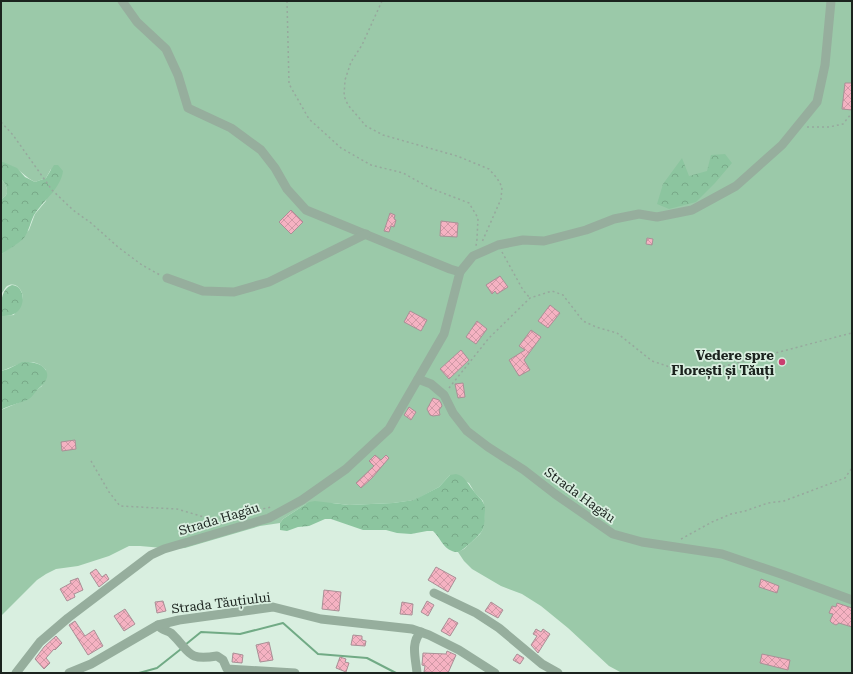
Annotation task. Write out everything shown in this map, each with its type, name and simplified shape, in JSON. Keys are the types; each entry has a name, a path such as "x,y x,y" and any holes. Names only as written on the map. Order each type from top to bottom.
{"street":[{"path":"122,1 137,22 166,49 178,75 188,108 231,128 260,150 275,168 287,189 306,210 460,272 473,256 498,245 523,240 544,241 586,230 614,219 639,214 657,217 692,210 736,186 782,145 817,102 825,65 831,1"},
{"path":"167,278 203,291 234,292 270,282 366,234"},
{"name":"Strada Hagău","path":"16,673 40,642 68,618 152,555 164,549 270,518 302,500 346,469 389,429 418,379 444,334 460,272"},
{"name":"Strada Hagău","path":"418,379 431,384 444,395 453,413 467,431 488,448 524,470 555,494 613,534 642,542 722,554 852,600"},
{"path":"434,593 476,613 499,628 542,664 558,673"},
{"name":"Strada Tăuțiului","path":"69,673 92,664 158,625 179,620 273,608 321,619 400,627 421,632 459,650 495,673"},
{"path":"158,625 161,629 169,632 190,655 204,658 217,656 223,660 226,671 295,673"},
{"path":"417,673 414,644 416,637 421,632"}],"path":[{"path":"286,1 289,84 309,119 341,148 371,165 402,173 430,188 469,203 478,218 475,247 479,247"},
{"path":"382,1 362,45 351,62 345,80 344,96 348,105 366,126 383,135 457,156 489,169 497,178 502,187 501,199 482,244"},
{"path":"797,127 829,127 843,124 851,114"},
{"path":"1,122 13,135 40,174 57,195 118,247 142,265 167,278"},
{"path":"498,245 523,290 530,298"},
{"path":"444,395 489,338 530,298 552,291 563,295 583,321 616,333 652,362 667,366 683,375 702,372 852,333"},
{"path":"91,461 108,492 120,506 177,509 214,520 273,506"},
{"path":"679,540 712,522 731,514 768,503 784,501 823,485 845,478 852,468"}],"green space":[{"path":"1,1 852,1 852,673 622,673 609,666 568,628 541,606 522,594 501,586 472,569 464,561 458,552 464,549 480,534 483,529 485,512 483,501 475,493 469,483 450,475 439,487 415,500 393,503 349,505 333,503 306,504 283,519 280,523 260,526 185,548 174,549 129,546 109,556 78,566 56,569 46,574 37,580 1,616 1,410 20,402 42,386 46,370 41,365 30,362 19,364 1,371 1,316 14,315 21,304 23,297 21,290 14,285 7,286 1,294 1,255 29,230 35,214 46,201 51,169 46,178 35,182 1,161"},
{"path":"725,154 732,163 696,202 669,209 657,204 663,184 682,158 689,176 707,171 711,155"},
{"path":"1,161 17,168 25,177 35,182 46,178 54,165 58,165 63,171 59,183 34,215 24,238 1,255 1,199 6,195 7,190 1,179"},
{"path":"1,179 5,184 7,192 1,199"},
{"path":"12,285 17,286 22,293 23,298 21,308 9,316 1,316 1,302 3,294 8,287"},
{"path":"22,362 40,365 47,372 47,378 32,397 1,410 1,371"},
{"path":"456,474 462,476 466,480 482,500 485,508 482,531 468,546 458,552 449,550 433,531 411,534 397,533 386,530 363,530 331,519 325,519 309,526 298,527 287,531 280,530 280,523 283,519 309,502 315,501 349,505 393,503 414,500 439,487 450,475"}],"building":[{"path":"845,83 852,83 852,110 842,109"},
{"path":"291,210 303,222 291,234 279,222"},
{"path":"390,213 395,215 394,219 396,220 394,227 391,226 389,232 384,231"},
{"path":"441,221 458,223 457,237 440,236"},
{"path":"647,238 653,239 652,245 646,244"},
{"path":"500,276 508,287 497,294 495,291 492,294 486,285"},
{"path":"550,305 560,313 548,328 538,321"},
{"path":"410,311 427,320 421,331 404,322"},
{"path":"477,321 487,329 476,344 466,337"},
{"path":"531,330 541,337 524,360 530,370 519,376 509,360 525,350 519,346"},
{"path":"461,350 469,360 449,379 440,369"},
{"path":"463,383 465,397 458,398 455,384"},
{"path":"433,398 439,400 441,403 442,406 439,410 440,415 430,415 427,409"},
{"path":"409,407 416,412 411,420 404,415"},
{"path":"75,440 76,449 62,451 61,442"},
{"path":"375,455 381,460 386,455 389,458 372,478 361,488 356,483 374,466 369,461"},
{"path":"436,567 456,578 448,592 428,580"},
{"path":"96,569 102,577 106,574 109,579 99,587 90,573"},
{"path":"78,578 83,590 74,594 75,597 67,601 60,589 71,583 70,581"},
{"path":"761,579 779,586 777,593 759,587"},
{"path":"324,590 341,592 339,611 322,609"},
{"path":"163,601 166,611 157,613 155,602"},
{"path":"427,601 434,605 428,616 421,612"},
{"path":"402,602 413,604 412,615 400,614"},
{"path":"491,602 503,610 498,618 485,611"},
{"path":"837,603 852,608 852,627 839,623 836,625 830,621 833,614 829,613 832,606 836,607"},
{"path":"125,609 135,624 124,631 114,616"},
{"path":"449,618 458,623 450,636 441,631"},
{"path":"75,621 85,636 94,630 103,646 88,655 69,625"},
{"path":"536,629 541,632 543,629 550,634 538,653 531,645 537,636 533,634"},
{"path":"353,635 362,636 362,640 366,641 365,646 351,645"},
{"path":"56,636 62,643 46,658 50,663 44,669 35,659 44,647"},
{"path":"269,642 273,660 260,662 256,645"},
{"path":"447,651 456,655 448,673 424,672 425,666 422,665 423,653 446,654"},
{"path":"233,653 243,655 242,663 232,662"},
{"path":"517,654 524,658 520,664 513,660"},
{"path":"762,654 790,660 788,670 760,663"},
{"path":"340,657 346,659 345,662 349,663 346,672 336,668"}],"waterway":[{"path":"185,645 201,632 240,634 283,623 318,654 367,658 396,673"},
{"path":"139,673 157,668 181,649"}],"place":[{"name":"Vedere spre Florești și Tăuți","path":"782,362"}]}
